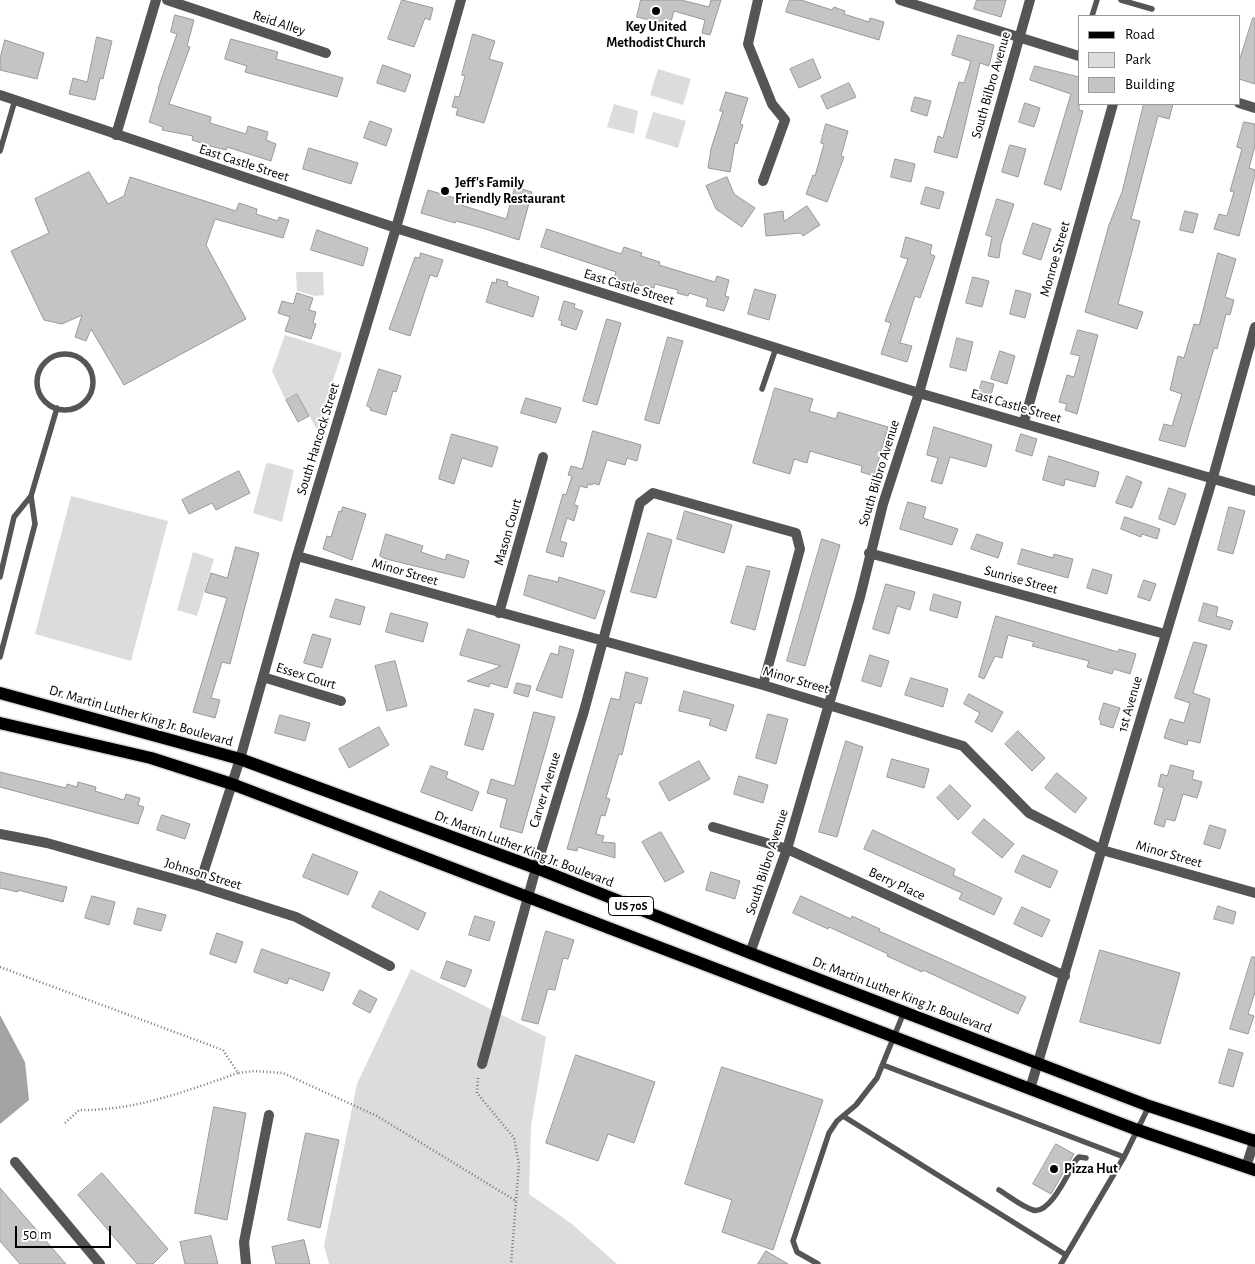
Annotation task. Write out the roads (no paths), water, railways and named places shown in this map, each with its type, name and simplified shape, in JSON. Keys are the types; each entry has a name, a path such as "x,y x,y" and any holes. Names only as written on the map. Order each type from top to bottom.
{"main road":[{"name":"Dr. Martin Luther King Jr. Boulevard","path":"0,693 240,759 536,868 750,953 1149,1106 1255,1141"},
{"name":"US 70S","path":"0,723 151,758 232,784 1138,1130 1250,1169"}],"street":[{"path":"116,135 156,0"},
{"name":"Reid Alley","path":"167,0 326,53"},
{"name":"South Hancock Street","path":"200,886 240,759 297,556 396,228 462,0"},
{"path":"758,0 748,44 772,104 785,120 763,181"},
{"path":"900,0 1078,56"},
{"name":"South Bilbro Avenue","path":"750,953 787,850 828,704 862,593 869,553 919,392 1030,0"},
{"name":"East Castle Street","path":"0,95 396,228 776,348 1255,491"},
{"path":"1240,103 1255,108"},
{"name":"Monroe Street","path":"1024,422 1113,105"},
{"name":"1st Avenue","path":"1030,1089 1213,477 1255,327"},
{"name":"Mason Court","path":"500,613 543,457"},
{"name":"Carver Avenue","path":"482,1064 536,868 584,710 640,503 653,493 796,534 800,549 763,685"},
{"name":"Sunrise Street","path":"869,553 1165,634"},
{"name":"Minor Street","path":"297,556 763,685 963,746 1029,813 1102,850 1255,893"},
{"name":"Essex Court","path":"263,677 341,701"},
{"name":"Berry Place","path":"713,827 787,850 1065,976"},
{"name":"Johnson Street","path":"0,834 47,843 200,886 296,917 390,966"},
{"path":"246,1264 244,1242 269,1115"},
{"path":"1250,1169 1255,1141"},
{"path":"15,1162 100,1264"}],"lane":[{"path":"1092,15 1097,0"},
{"path":"1121,0 1152,9"},
{"path":"0,151 15,100"},
{"path":"762,389 776,348"},
{"path":"72,355 87,364 93,381 92,390 88,397 74,408 57,408 48,404 38,388 40,370 53,357 72,355"},
{"path":"0,577 14,518 31,496 57,408"},
{"path":"0,657 35,524 31,496"},
{"path":"818,1264 797,1252 793,1242 829,1133 873,1084 895,1037 904,1012"},
{"path":"883,1064 1124,1157"},
{"path":"1061,1264 1124,1157 1149,1106"},
{"path":"843,1116 1066,1255"},
{"path":"999,1190 1032,1210 1040,1211 1048,1206 1076,1160 1079,1157 1086,1158"}],"place":[{"name":"Key United Methodist Church","path":"656,11"},
{"name":"Jeff's Family Friendly Restaurant","path":"445,191"},
{"name":"Pizza Hut","path":"1054,1169"}]}
